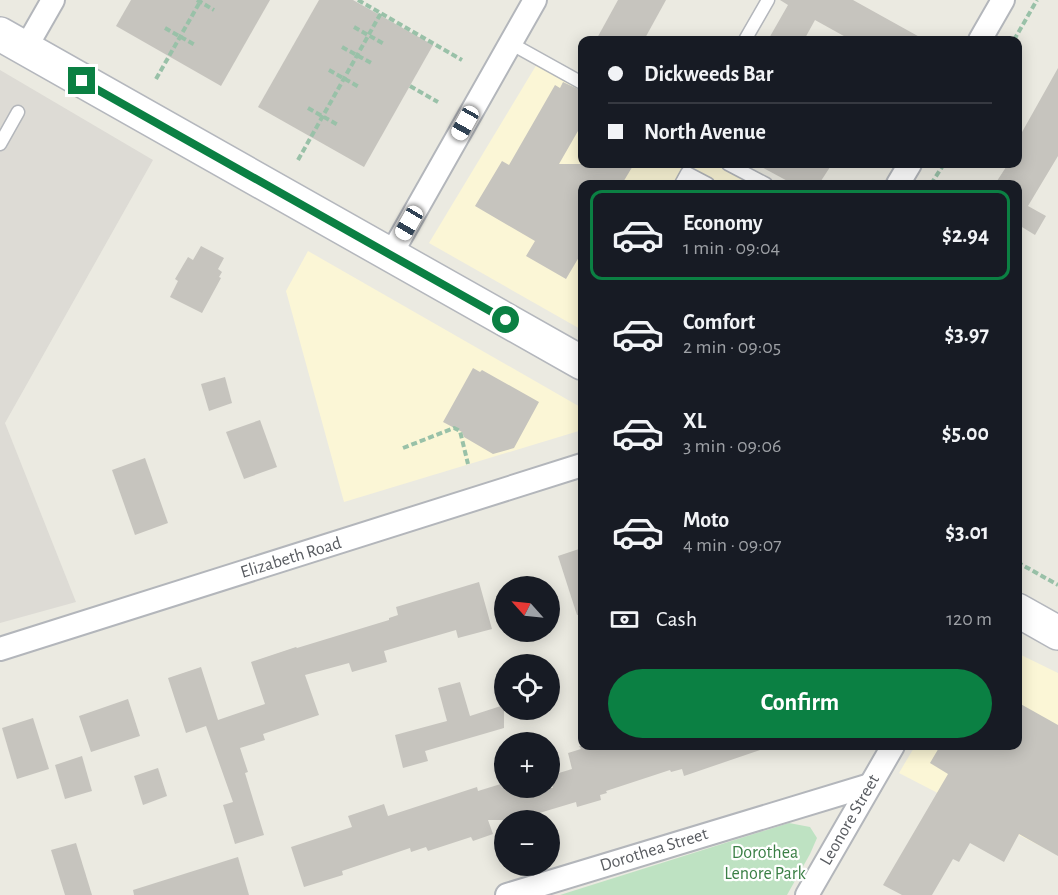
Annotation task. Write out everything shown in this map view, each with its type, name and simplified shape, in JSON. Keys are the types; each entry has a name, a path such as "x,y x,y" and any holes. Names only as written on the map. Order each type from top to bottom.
{"main road":[{"path":"13,41 578,361"},
{"path":"1022,613 1058,633"}],"street":[{"path":"13,41 53,0"},
{"path":"390,256 535,0"},
{"path":"982,36 1003,0"},
{"name":"Elizabeth Road","path":"0,649 578,466"},
{"name":"Leonore Street","path":"807,895 891,750"},
{"name":"Dorothea Street","path":"507,895 870,785"}],"lane":[{"path":"747,36 768,0"},
{"path":"510,43 578,81"},
{"path":"0,144 18,112"},
{"path":"736,168 758,180"},
{"path":"683,180 687,173 700,180"}],"path":[{"path":"358,0 462,60"},
{"path":"1016,36 1037,0"},
{"path":"156,79 200,1 214,10"},
{"path":"298,160 381,13"},
{"path":"354,27 384,44"},
{"path":"165,28 195,45"},
{"path":"342,47 372,64"},
{"path":"329,70 359,87"},
{"path":"410,86 438,102"},
{"path":"308,108 338,125"},
{"path":"403,448 454,428 460,431 468,464"},
{"path":"1022,565 1058,585"}],"shaded area":[{"path":"540,59 578,82 578,168 726,168 748,180 578,180 578,328 429,243"},
{"path":"0,70 153,160 5,423 76,602 0,623"},
{"path":"308,251 578,406 578,431 344,502 286,291"},
{"path":"1022,655 1058,673 1058,842 1052,852 899,773 913,750 1022,750"}],"green space":[{"name":"Dorothea Lenore Park","path":"789,823 810,827 817,838 787,895 560,895"}],"building":[{"path":"131,0 270,0 221,86 116,26"},
{"path":"319,0 353,0 433,45 364,167 258,107"},
{"path":"618,0 666,0 646,36 598,36"},
{"path":"780,0 853,0 918,36 844,36 815,20 806,36 770,36 788,5"},
{"path":"1058,68 1058,156 1028,206 1046,216 1035,235 1022,227 1022,180 998,180 1005,168 1022,168 1022,132"},
{"path":"563,82 578,89 578,131 559,164 578,164 578,168 632,168 624,180 578,180 578,259 566,279 526,256 535,241 475,206 502,161 509,165 555,85 560,88"},
{"path":"763,168 829,168 822,180 786,180"},
{"path":"201,246 224,258 218,269 222,272 219,277 221,278 202,313 170,297 178,281 175,279 188,257 193,260"},
{"path":"473,368 480,372 482,370 539,402 514,448 493,454 464,437 462,432 443,422"},
{"path":"225,377 232,403 209,411 201,384"},
{"path":"260,420 277,467 244,479 226,432"},
{"path":"145,458 168,523 135,535 112,470"},
{"path":"578,549 578,615 577,615 558,556"},
{"path":"479,582 492,629 458,638 456,630 384,651 387,662 352,672 349,663 305,675 319,715 263,734 265,740 240,748 248,772 245,773 264,835 235,844 223,805 233,802 206,726 186,733 168,678 201,667 218,720 265,704 251,662 389,620 398,615 396,607"},
{"path":"460,682 470,716 494,708 494,720 504,720 504,728 425,751 428,761 403,768 395,735 447,721 438,688"},
{"path":"128,699 140,736 91,752 79,716"},
{"path":"1022,705 1058,725 1058,856 1019,834 1004,862 970,843 959,862 953,859 932,895 902,895 883,885 948,774 930,763 938,750 1022,750"},
{"path":"33,718 49,769 17,779 2,728"},
{"path":"578,750 760,750 684,776 682,769 671,772 670,770 606,791 607,793 600,795 601,800 577,807 576,802 549,810 494,810 494,820 488,820 493,834 473,841 471,837 428,851 426,847 411,852 410,848 342,871 343,875 304,887 291,847 352,827 348,816 384,804 388,816 477,787 478,791 494,786 494,798 560,798 560,773 572,769 568,753"},
{"path":"82,756 92,791 65,799 55,765"},
{"path":"158,768 167,796 143,805 134,776"},
{"path":"76,843 92,895 65,895 51,850"},
{"path":"238,857 249,895 134,895 133,890"}],"route":[{"path":"82,81 506,320"}]}
